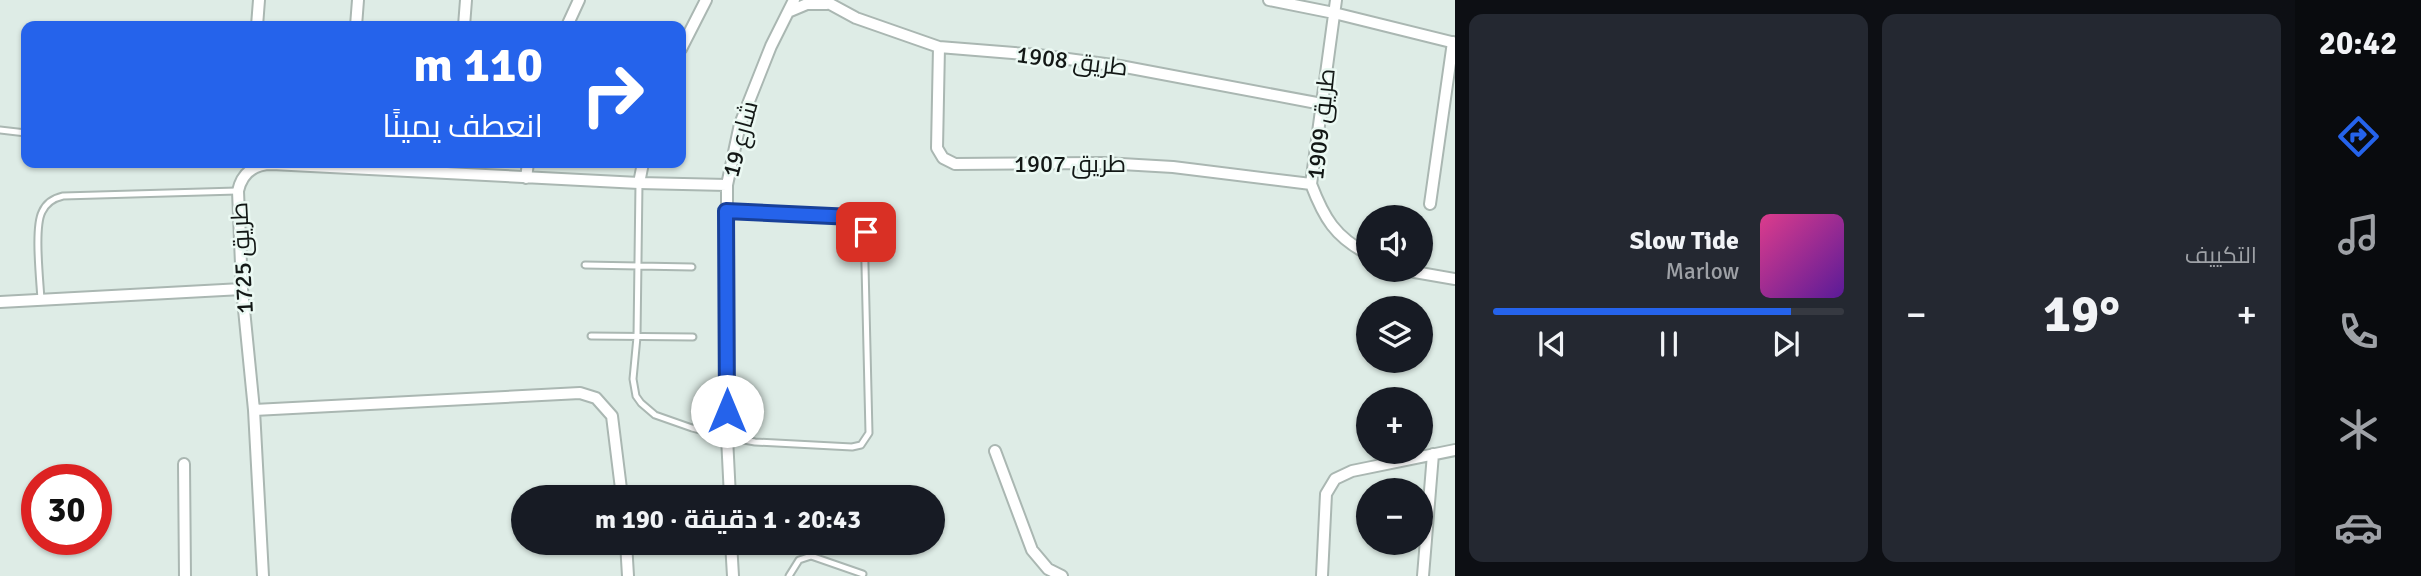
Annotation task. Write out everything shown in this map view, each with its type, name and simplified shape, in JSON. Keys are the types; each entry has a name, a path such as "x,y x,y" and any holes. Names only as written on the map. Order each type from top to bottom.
{"street":[{"path":"258,21 260,0"},
{"path":"356,21 358,0"},
{"path":"464,21 466,0"},
{"path":"569,21 579,0"},
{"path":"686,39 706,0"},
{"name":"شارع 19","path":"729,485 727,185 740,124 767,55 794,0"},
{"path":"1269,0 1454,42 1430,204"},
{"name":"طريق 1909","path":"1336,0 1311,184 1322,213 1337,233 1356,248"},
{"name":"طريق 1908","path":"788,12 807,4 825,2 889,31 939,47 1108,64 1322,104"},
{"name":"طريق 1907","path":"939,47 937,148 943,159 955,164 1115,163 1173,167 1311,184"},
{"name":"طريق 1725","path":"247,168 238,191 242,289 254,410 263,576"},
{"name":"طريق 1725","path":"345,168 727,185"},
{"path":"526,178 527,168"},
{"path":"639,183 642,168"},
{"path":"1433,275 1455,279"},
{"path":"0,302 242,289"},
{"path":"254,410 580,393 596,398 612,416 621,485"},
{"path":"995,450 1032,550 1048,569 1062,576"},
{"path":"1433,454 1455,450"},
{"path":"184,464 185,576"},
{"path":"1322,576 1326,494 1335,479 1352,471 1385,464"},
{"path":"1423,576 1432,464"},
{"path":"627,555 628,576"},
{"path":"732,555 733,576"}],"lane":[{"path":"0,130 21,132"},
{"path":"639,183 637,337 633,379 636,396 641,403 655,415 692,428 755,442 852,447 865,442 869,428 864,224 853,217 726,211"},
{"path":"41,300 39,219 45,206 56,198 63,195 238,191"},
{"path":"585,265 692,267"},
{"path":"591,337 693,337"},
{"path":"789,576 799,560 811,556 863,574"}],"route":[{"path":"727,411 726,211 853,217 861,220 866,232"}]}
